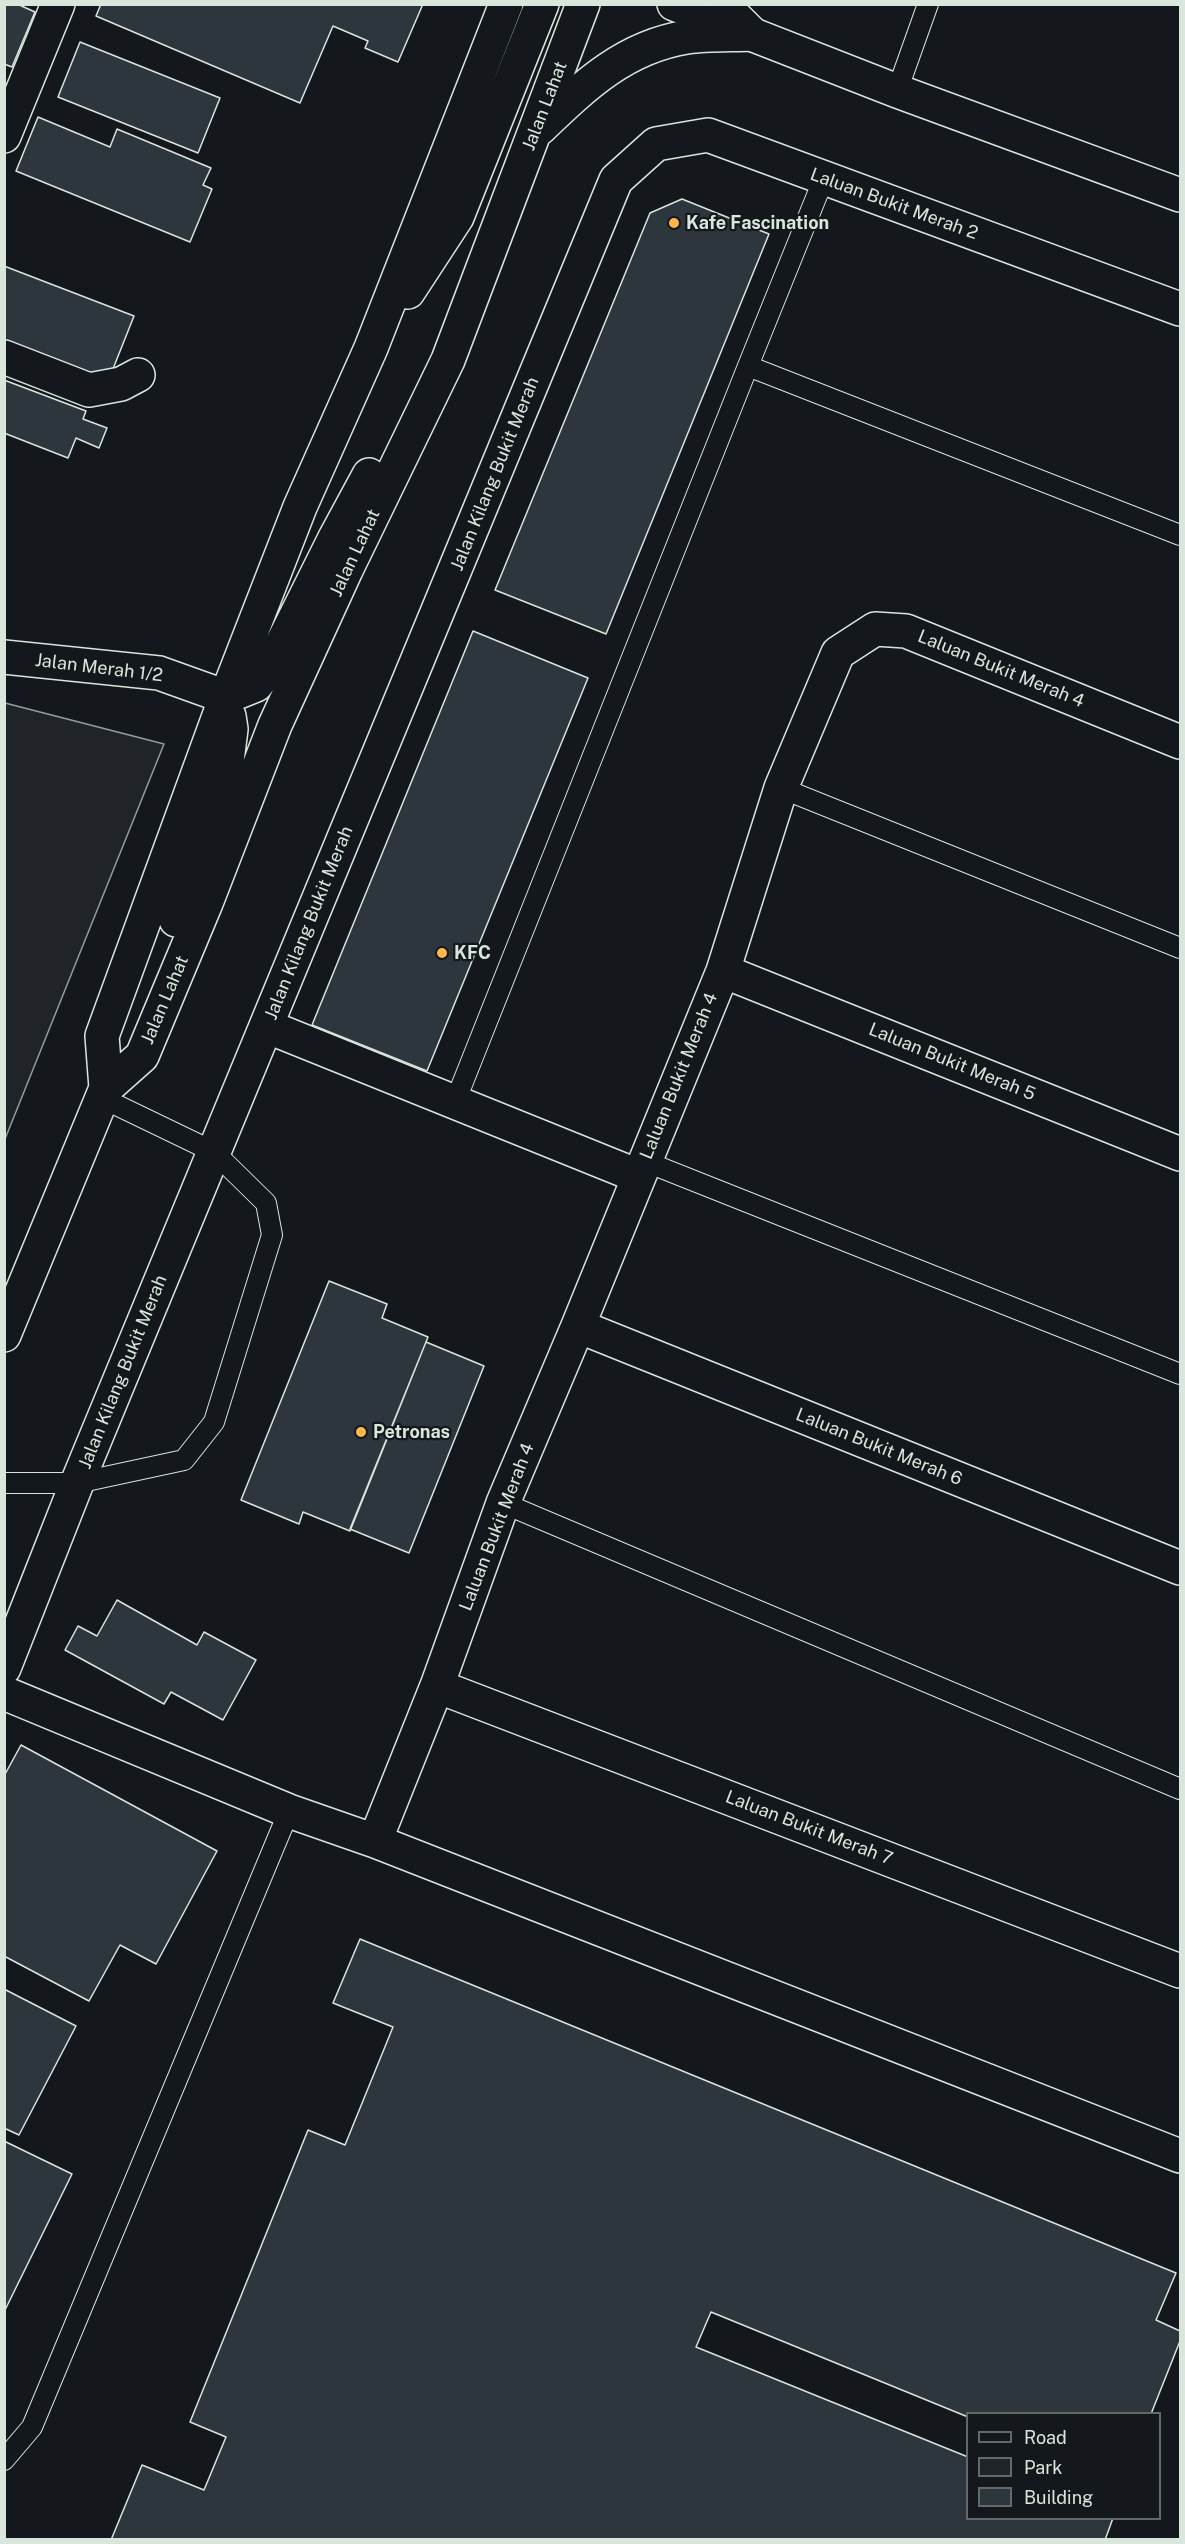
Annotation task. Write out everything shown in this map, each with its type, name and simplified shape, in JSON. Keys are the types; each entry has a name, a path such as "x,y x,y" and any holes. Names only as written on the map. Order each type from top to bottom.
{"street":[{"path":"4,136 58,4"},
{"name":"Jalan Lahat","path":"104,1093 102,1036 226,697 300,507 370,348 506,4"},
{"path":"370,348 457,217 542,4"},
{"name":"Jalan Lahat","path":"4,1335 104,1093 142,1056 206,903 275,725 346,570 448,360 584,4"},
{"path":"674,4 897,91 1180,195"},
{"path":"722,4 752,34"},
{"path":"534,133 592,79 642,49 687,37 752,34"},
{"name":"Laluan Bukit Merah 2","path":"616,180 656,144 708,135 1180,309"},
{"name":"Jalan Kilang Bukit Merah","path":"4,1668 77,1483 616,180"},
{"path":"4,357 89,390 121,384 138,375"},
{"path":"142,1056 152,990 225,777 231,729 226,697 256,685 272,664 364,483 448,360"},
{"name":"Laluan Bukit Merah 4","path":"375,1841 437,1686 503,1503 723,971 781,788 838,653 875,629 906,631 1180,742"},
{"name":"Jalan Merah 1/2","path":"4,657 159,673 226,697"},
{"name":"Laluan Bukit Merah 5","path":"723,971 1180,1154"},
{"path":"267,1026 455,1102 641,1168"},
{"name":"Laluan Bukit Merah 6","path":"578,1326 1180,1568"},
{"name":"Laluan Bukit Merah 7","path":"437,1686 1180,1971"},
{"path":"4,1693 289,1811 375,1841 1180,2156"}],"lane":[{"path":"897,91 928,4"},
{"path":"455,1102 824,178"},
{"path":"748,366 1180,535"},
{"path":"781,788 1180,948"},
{"path":"4,1483 77,1483 183,1460 214,1422 272,1234 266,1203 214,1152 104,1093"},
{"path":"641,1168 1180,1374"},
{"path":"503,1503 1180,1790"},
{"path":"4,2460 32,2427 289,1811"}],"green space":[{"path":"4,703 164,744 5,1139"}],"building":[{"path":"4,4 17,4 35,12 12,67 4,64"},
{"path":"101,4 423,4 398,62 365,48 368,41 333,26 300,103 96,16"},
{"path":"80,42 220,98 198,153 58,97"},
{"path":"38,117 110,147 117,129 211,168 203,185 212,189 190,242 16,171"},
{"path":"682,199 769,234 606,634 495,590 650,213"},
{"path":"4,266 134,316 107,384 4,344"},
{"path":"4,380 86,411 83,419 107,428 99,448 76,438 68,458 4,433"},
{"path":"473,631 588,678 427,1071 312,1025"},
{"path":"329,1281 387,1304 382,1318 428,1337 350,1531 303,1512 299,1524 241,1500"},
{"path":"426,1342 484,1366 409,1553 350,1529"},
{"path":"117,1600 197,1645 204,1632 256,1660 223,1720 171,1692 164,1704 65,1650 78,1626 97,1636"},
{"path":"21,1745 217,1851 156,1964 120,1945 89,2001 4,1956 4,1776"},
{"path":"360,1939 1176,2273 1156,2320 1180,2331 1180,2341 1152,2412 966,2412 966,2416 711,2312 696,2347 966,2456 966,2520 1112,2520 1105,2540 111,2540 142,2465 204,2490 226,2437 190,2422 308,2130 345,2145 393,2027 333,2003"},
{"path":"4,1989 76,2026 19,2135 4,2128"},
{"path":"4,2141 72,2174 5,2310 4,2310"}],"place":[{"name":"Kafe Fascination","path":"674,223"},
{"name":"KFC","path":"442,953"},
{"name":"Petronas","path":"361,1432"}]}
